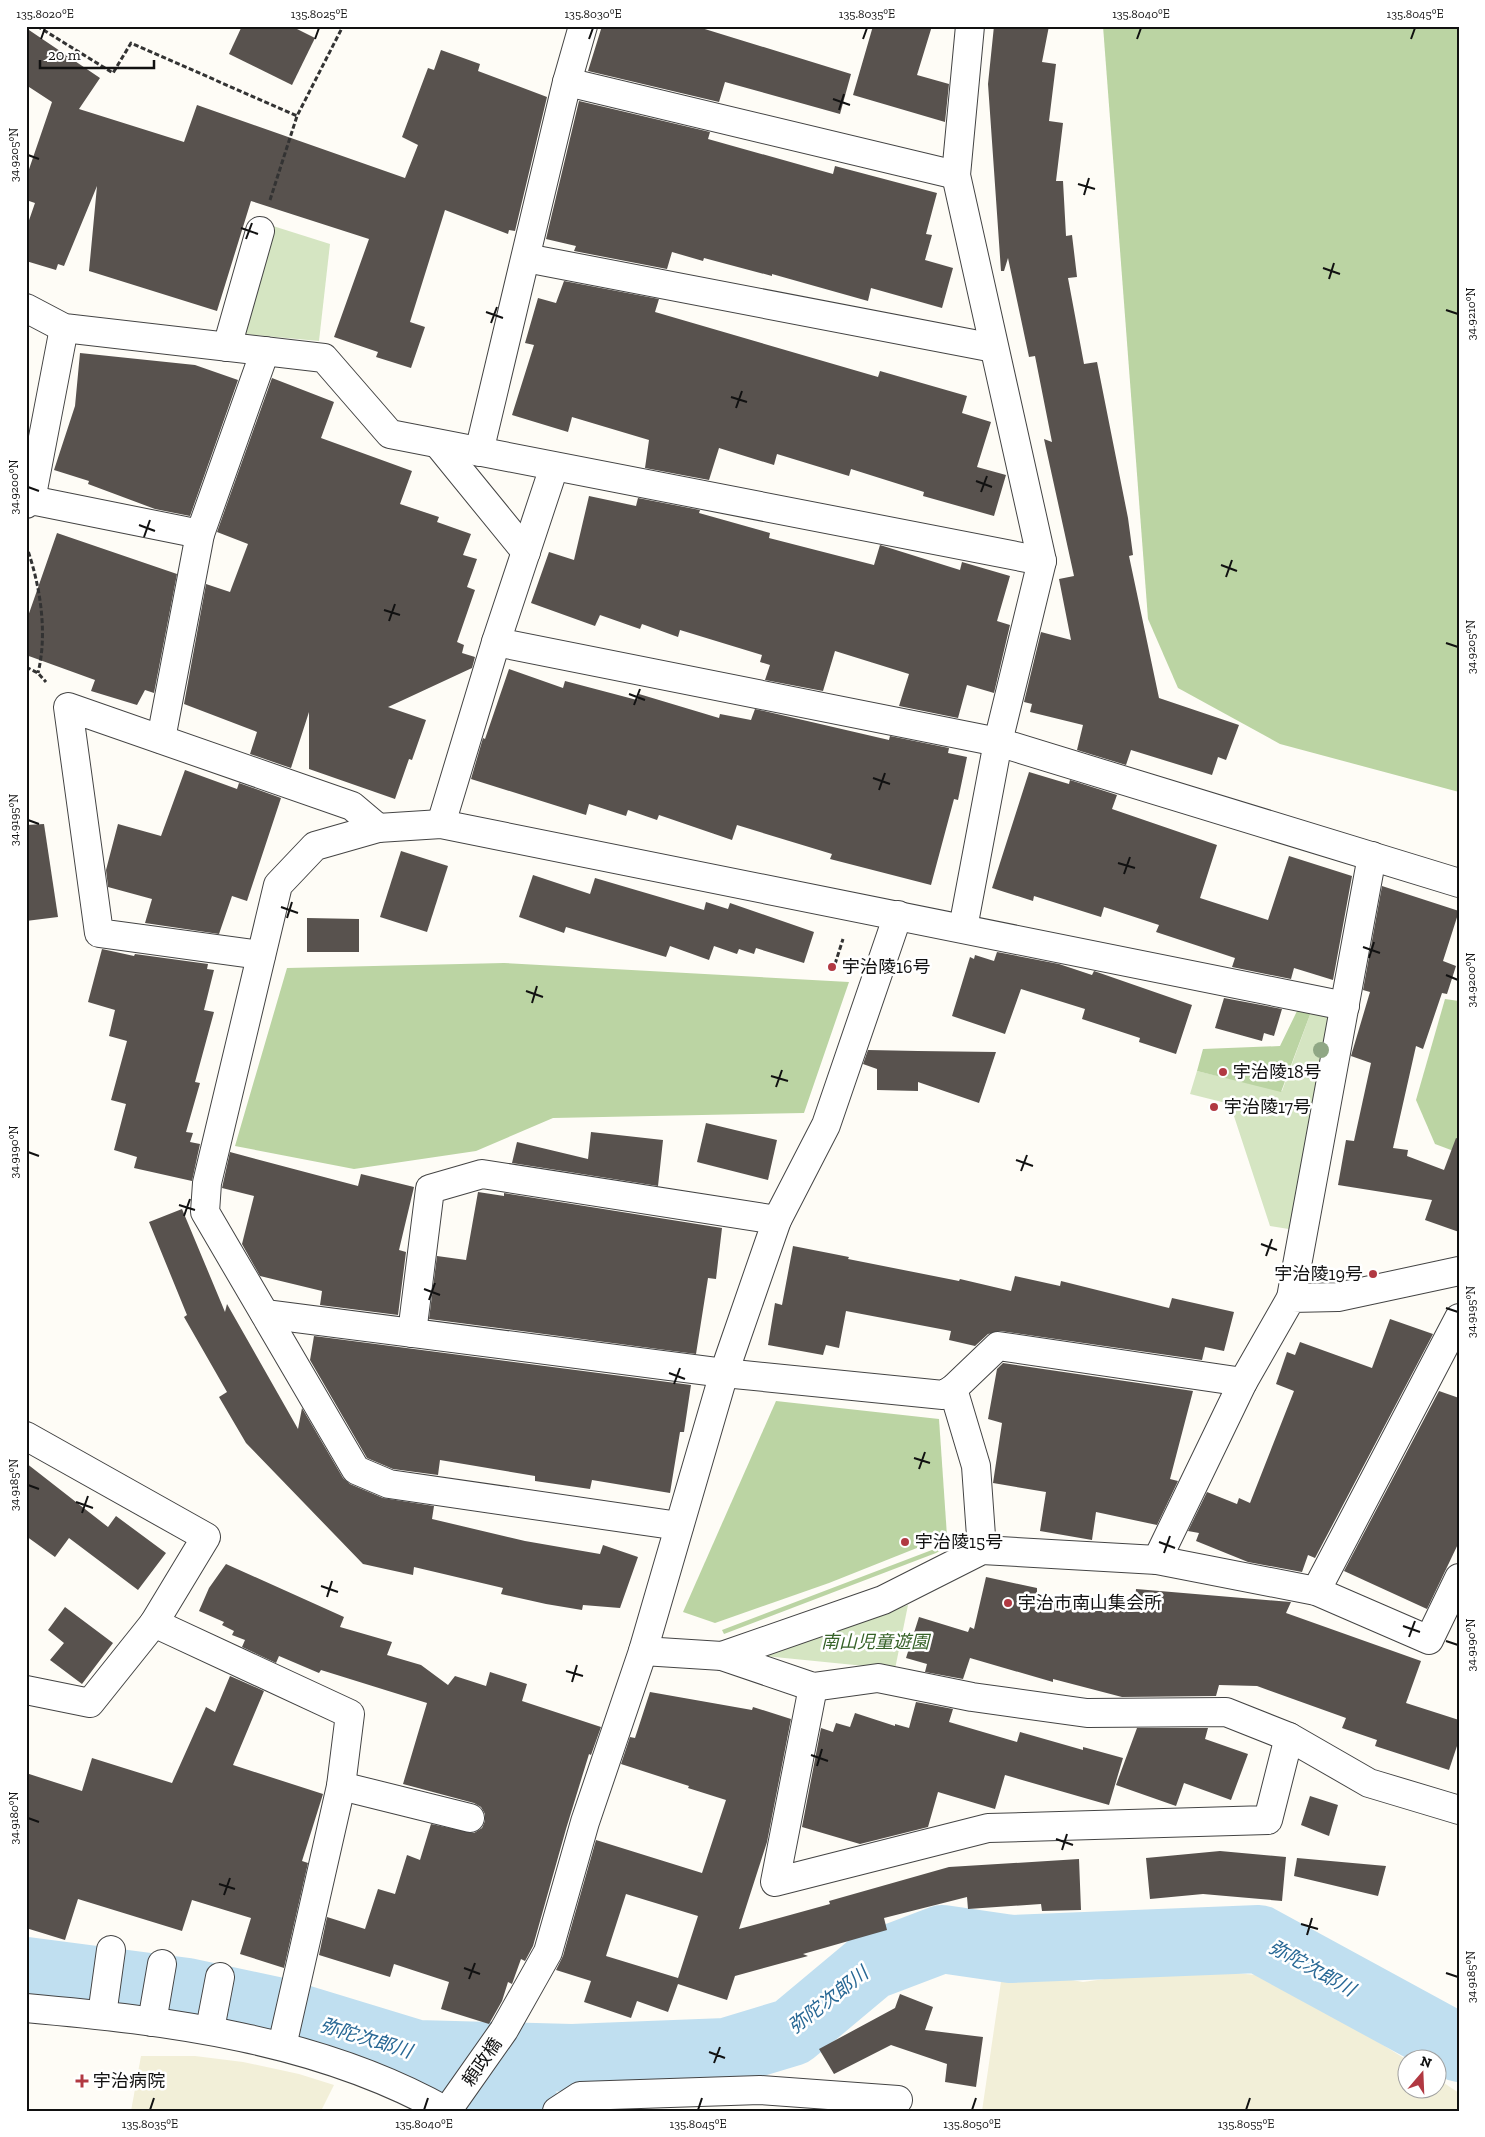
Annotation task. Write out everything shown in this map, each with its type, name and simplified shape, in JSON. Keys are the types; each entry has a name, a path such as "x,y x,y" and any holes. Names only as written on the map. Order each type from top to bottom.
{"street":[{"path":"479,452 567,82 583,26"},
{"path":"963,928 998,742 1042,561 956,175 970,26"},
{"path":"567,82 956,175"},
{"path":"227,347 260,231"},
{"path":"526,258 994,348"},
{"path":"26,308 64,328 324,358 390,434 1042,561"},
{"path":"64,328 29,502 200,534"},
{"path":"161,740 200,534 265,351"},
{"path":"438,444 526,552"},
{"path":"441,824 496,642 554,467"},
{"path":"496,642 998,742 1459,883"},
{"path":"261,956 99,933 68,707 352,806 378,828"},
{"path":"679,1526 389,1484 356,1470 205,1212 208,1183 278,885 315,846 378,828 441,824 898,914 1345,1006"},
{"path":"1157,1560 1243,1382 1291,1298 1372,856"},
{"name":"頼政橋","path":"451,2105 504,2030 548,1952 585,1822 642,1651 724,1373 777,1220 826,1125 898,914"},
{"path":"412,1333 430,1189 482,1174 777,1220"},
{"path":"1291,1298 1338,1297 1459,1272"},
{"path":"265,1314 724,1373 943,1395 953,1389 998,1346 1243,1382"},
{"path":"1316,1591 1459,1318"},
{"path":"953,1389 976,1466 982,1550"},
{"path":"26,1436 206,1537 154,1623 90,1703 26,1690"},
{"path":"722,1656 883,1600 982,1550 1157,1560 1316,1591 1429,1640 1459,1578"},
{"path":"154,1623 350,1714 341,1786 284,2037"},
{"path":"642,1651 722,1656 813,1687 878,1678 972,1696 1088,1713 1226,1712 1289,1736 1368,1783 1459,1810"},
{"path":"813,1687 774,1882 988,1828 1268,1820 1289,1736"},
{"path":"341,1786 470,1818"},
{"path":"104,2004 111,1955"},
{"path":"154,2009 162,1964"},
{"path":"211,2021 220,1976"},
{"path":"26,2008 104,2004 154,2009 180,2025 211,2021 284,2037 331,2061 416,2094 451,2105"},
{"path":"557,2111 580,2096 760,2090 898,2100"}],"path":[{"path":"37,26 113,73 131,43 297,116"},
{"path":"260,231 297,116 343,26"},
{"path":"26,545 41,602 41,661 38,673"},
{"path":"835,964 846,932"}],"shaded area":[{"path":"1003,1968 1083,1982 1177,1969 1273,1976 1398,2054 1398,2100 1448,2100 1448,2086 1459,2093 1459,2111 982,2111"},
{"path":"141,2056 195,2056 243,2062 299,2074 334,2085 321,2111 131,2111"}],"green space":[{"path":"1103,26 1459,26 1459,792 1280,744 1178,688 1148,619"},
{"path":"273,226 330,244 319,341 243,334"},
{"path":"504,963 849,982 804,1113 553,1118 476,1151 354,1169 235,1146 287,968"},
{"path":"1445,999 1459,1001 1459,1153 1435,1144 1416,1100"},
{"path":"1298,1009 1311,1012 1281,1092 1197,1071 1203,1049 1280,1046"},
{"path":"1311,1012 1334,1016 1295,1230 1270,1226 1230,1104 1190,1094 1197,1071 1282,1091"},
{"path":"776,1401 939,1419 947,1536 829,1583 715,1623 683,1612"},
{"path":"945,1545 945,1548 936,1553 724,1634 722,1630"},
{"name":"南山児童遊園","path":"908,1605 895,1669 755,1655"}],"building":[{"path":"242,26 291,26 315,38 292,85 229,54"},
{"path":"602,26 695,26 851,74 840,114 725,82 719,102 588,71"},
{"path":"873,26 932,26 917,75 949,84 945,122 853,95"},
{"path":"994,26 1049,26 1042,62 1056,64 1049,121 1063,123 1056,181 1063,181 1066,236 1072,235 1077,277 1068,278 1084,364 1097,362 1128,518 1133,555 1129,556 1159,698 1239,725 1226,760 1218,757 1212,775 1131,750 1126,765 1077,750 1083,725 1030,712 1032,704 1024,702 1041,632 1071,640 1059,579 1074,576 1044,439 1052,442 1035,356 1029,357 1008,258 1004,271 1001,271 988,84"},
{"path":"26,28 100,78 79,109 184,142 197,105 405,178 418,145 402,137 428,68 434,70 441,50 480,64 478,71 547,97 515,231 509,230 508,234 445,210 410,322 425,327 411,368 376,357 378,352 334,337 369,239 251,201 217,311 89,271 97,186 64,266 58,264 56,270 26,261 26,229 35,203 26,200 26,178 52,102 26,85"},
{"path":"579,101 710,132 708,139 833,174 835,166 937,193 926,234 932,235 925,260 953,268 942,308 871,288 868,301 772,274 772,276 704,258 703,261 672,252 667,269 574,251 576,246 546,239"},
{"path":"564,281 659,299 655,312 878,377 880,371 967,396 962,413 991,422 977,467 1006,475 994,516 923,496 924,492 851,469 849,476 777,454 774,465 719,448 709,480 645,468 649,440 572,417 568,432 512,415 534,345 525,343 538,298 556,303"},
{"path":"80,353 195,365 238,380 190,516 155,509 88,484 89,481 54,470 75,406"},
{"path":"272,378 334,402 321,438 412,471 400,504 439,517 437,522 471,534 463,555 477,559 467,587 475,590 457,642 464,645 462,653 475,657 472,668 388,707 426,720 412,760 409,759 395,799 309,769 309,712 291,768 250,754 257,732 184,704 206,584 230,592 248,544 217,532"},
{"path":"589,496 636,506 638,498 700,510 699,513 770,533 769,538 874,565 880,545 960,570 962,562 1010,576 997,621 1010,625 994,693 967,685 958,718 899,706 909,674 835,651 823,691 765,680 770,665 760,662 762,655 680,630 678,637 642,624 640,629 600,615 595,626 531,603 549,552 574,560"},
{"path":"57,533 177,574 154,693 145,690 137,705 91,691 95,680 26,655 26,622"},
{"path":"509,669 563,688 565,681 637,700 639,694 719,718 720,714 751,720 755,709 889,740 890,736 949,748 948,753 967,757 958,800 954,799 931,885 830,859 832,854 737,825 732,840 659,815 657,820 628,810 626,816 589,804 586,815 471,779 483,738 485,739"},
{"path":"185,770 237,789 239,783 281,798 247,901 232,896 219,934 145,923 152,899 108,887 106,870 118,824 161,836"},
{"path":"1029,772 1069,784 1070,780 1117,795 1112,809 1217,845 1200,898 1268,920 1289,856 1352,876 1333,980 1294,968 1291,979 1232,967 1235,958 1156,932 1159,925 1104,907 1101,917 1034,896 1033,901 992,888"},
{"path":"44,824 58,917 26,921 26,825"},
{"path":"401,851 448,866 427,932 380,917"},
{"path":"533,875 590,894 595,878 704,910 706,902 728,909 730,903 814,932 804,963 756,948 754,954 739,949 737,954 714,946 709,960 670,946 666,957 566,927 564,933 519,917"},
{"path":"1382,886 1459,911 1443,961 1456,966 1447,994 1442,993 1423,1049 1416,1046 1393,1148 1408,1150 1407,1156 1444,1170 1456,1138 1459,1139 1459,1232 1425,1220 1432,1200 1338,1185 1346,1140 1354,1141 1371,1063 1351,1056 1370,992 1363,990"},
{"path":"307,918 359,919 359,952 307,952"},
{"path":"102,949 134,956 135,954 208,964 207,969 214,970 204,1010 214,1012 195,1082 200,1083 186,1132 193,1133 190,1142 200,1144 192,1181 134,1168 137,1157 114,1150 126,1104 111,1100 127,1041 109,1036 115,1010 88,1002"},
{"path":"997,952 1059,964 1092,975 1094,971 1192,1005 1176,1054 1139,1042 1140,1038 1082,1019 1085,1009 1021,989 1005,1034 952,1016 970,957 974,959 975,955 994,961"},
{"path":"1224,998 1282,1009 1274,1036 1264,1033 1262,1041 1215,1028"},
{"path":"868,1050 996,1052 979,1103 918,1082 918,1091 877,1090 877,1069 863,1064"},
{"path":"706,1123 777,1140 768,1180 697,1162"},
{"path":"591,1132 663,1140 658,1186 512,1163 517,1142 588,1159"},
{"path":"230,1152 358,1186 361,1174 414,1187 399,1250 406,1252 398,1315 320,1305 322,1291 260,1276 242,1244 254,1196 222,1188"},
{"path":"478,1192 504,1196 504,1193 722,1228 716,1279 708,1278 696,1354 429,1319 437,1256 466,1260"},
{"path":"182,1209 225,1312 227,1304 298,1429 302,1408 343,1478 350,1484 383,1498 434,1506 432,1519 525,1541 600,1554 603,1545 638,1557 620,1608 583,1605 582,1610 546,1604 501,1594 503,1588 414,1567 413,1575 363,1564 246,1443 219,1397 227,1392 184,1317 187,1315 149,1222"},
{"path":"793,1246 849,1257 848,1259 959,1281 960,1279 1011,1291 1015,1276 1060,1286 1061,1281 1169,1308 1172,1298 1234,1312 1224,1351 1205,1347 1202,1360 1000,1331 988,1334 975,1346 949,1340 951,1331 846,1311 839,1348 826,1345 823,1355 768,1345 775,1303 782,1305"},
{"path":"1390,1319 1433,1334 1315,1558 1308,1555 1302,1572 1248,1562 1196,1541 1199,1533 1188,1531 1207,1492 1237,1504 1239,1498 1250,1503 1294,1391 1276,1384 1287,1352 1295,1355 1300,1342 1372,1368"},
{"path":"314,1336 691,1385 684,1432 680,1432 670,1493 592,1480 590,1489 535,1481 535,1476 440,1460 438,1475 393,1469 367,1458 310,1360"},
{"path":"1003,1363 1193,1391 1170,1479 1178,1481 1157,1525 1096,1512 1092,1540 1040,1531 1046,1492 993,1483 1002,1423 988,1419 997,1369"},
{"path":"1439,1391 1459,1398 1459,1542 1427,1609 1344,1571"},
{"path":"26,1463 108,1527 116,1516 166,1553 138,1590 69,1538 55,1557 26,1536"},
{"path":"226,1564 344,1617 340,1627 392,1642 387,1655 421,1665 448,1685 455,1676 486,1686 490,1672 527,1684 522,1701 601,1727 591,1755 589,1754 533,1946 525,1961 521,1959 512,1984 508,1982 502,2001 489,2024 441,2009 449,1982 394,1964 390,1977 319,1955 327,1917 365,1929 378,1889 395,1894 407,1855 420,1860 431,1824 474,1833 482,1828 485,1814 481,1807 474,1803 403,1784 427,1703 321,1670 319,1673 279,1656 276,1663 242,1647 245,1640 232,1635 234,1631 222,1625 224,1622 199,1611 209,1588"},
{"path":"986,1577 1037,1588 1037,1595 1135,1603 1136,1589 1291,1602 1286,1613 1421,1661 1406,1703 1459,1720 1459,1740 1449,1770 1375,1746 1377,1740 1342,1728 1346,1718 1257,1686 1219,1685 1216,1696 1122,1697 1053,1679 1053,1682 970,1658 963,1679 925,1672 927,1664 906,1658 919,1617 968,1632 970,1627 974,1629"},
{"path":"65,1607 113,1643 82,1684 50,1660 64,1643 48,1630"},
{"path":"230,1676 264,1691 233,1765 323,1794 302,1861 308,1863 284,1968 240,1954 251,1918 192,1900 182,1931 78,1899 65,1940 26,1928 26,1773 82,1791 92,1758 172,1783 206,1707 215,1712"},
{"path":"650,1692 752,1710 753,1707 791,1719 767,1842 739,1929 830,1904 829,1901 949,1867 1079,1859 1081,1910 1042,1911 1041,1904 968,1909 967,1897 884,1918 887,1930 803,1954 808,1956 735,1976 727,2000 678,1984 668,2012 637,2001 631,2018 584,2002 591,1981 556,1970 563,1956 596,1840 702,1873 726,1800 621,1764 630,1737 635,1738","holes":["626,1894 698,1916 678,1978 606,1956"]},
{"path":"916,1702 953,1709 949,1722 1017,1742 1020,1732 1083,1750 1083,1747 1123,1758 1109,1805 1005,1775 995,1809 938,1792 928,1827 860,1844 802,1827 821,1728 833,1732 836,1723 850,1727 855,1713 895,1726 895,1724 909,1728"},
{"path":"1137,1728 1208,1728 1205,1739 1248,1754 1231,1800 1184,1783 1176,1806 1116,1785"},
{"path":"1310,1796 1338,1805 1329,1836 1301,1825"},
{"path":"1220,1851 1286,1857 1282,1901 1203,1894 1150,1899 1146,1858"},
{"path":"1297,1858 1386,1866 1378,1896 1294,1876"},
{"path":"900,1994 933,2007 925,2030 983,2037 976,2087 945,2082 947,2064 891,2045 834,2074 819,2049 895,2008"}],"waterway":[{"name":"弥陀次郎川","path":"26,1971 187,1992 276,2011 417,2054 572,2058 726,2052 792,2032 871,1966 942,1939 1011,1949 1259,1939 1459,2048"},
{"path":"433,2062 507,2097 528,2111"}],"place":[{"name":"宇治陵16号","path":"832,967"},
{"name":"宇治陵18号","path":"1223,1072"},
{"name":"宇治陵17号","path":"1214,1107"},
{"name":"宇治陵19号","path":"1373,1274"},
{"name":"宇治陵15号","path":"905,1542"},
{"name":"宇治市南山集会所","path":"1008,1603"},
{"name":"宇治病院","path":"82,2081"}]}
